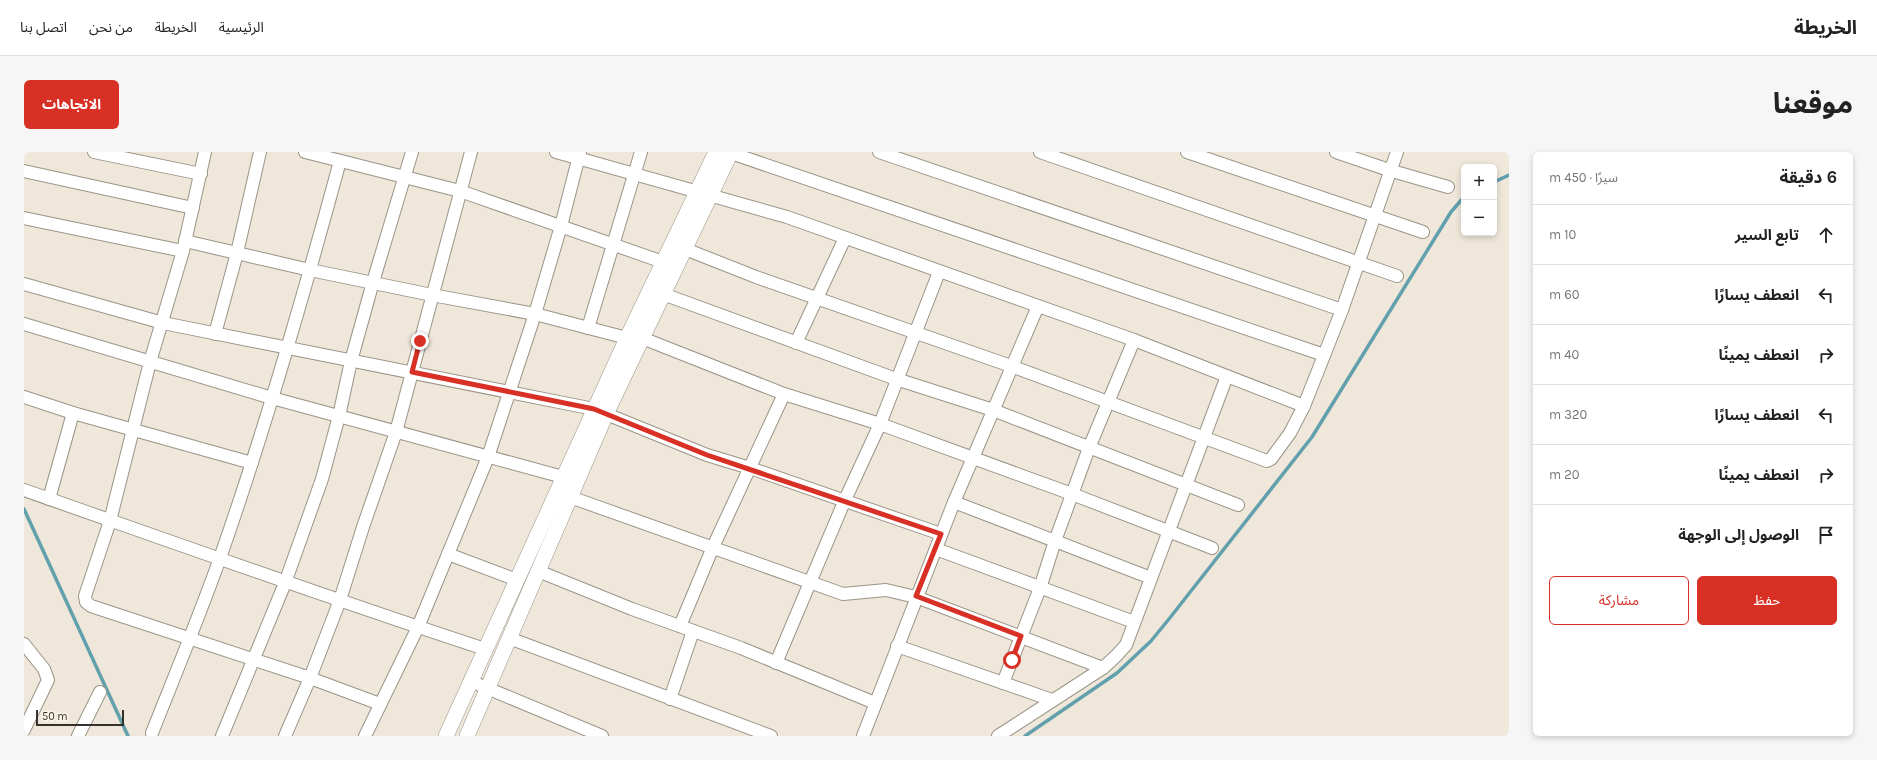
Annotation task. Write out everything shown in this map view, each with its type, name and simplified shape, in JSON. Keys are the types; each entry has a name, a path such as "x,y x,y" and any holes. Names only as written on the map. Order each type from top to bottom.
{"main road":[{"path":"446,736 564,477 642,338 685,249 716,152"},
{"path":"467,736 570,497 627,338 662,262 703,193 731,152"}],"street":[{"path":"94,152 200,174"},
{"path":"205,152 184,246 163,323 150,362 110,521 85,596 86,602 91,606 310,678 380,704"},
{"path":"215,334 260,152"},
{"path":"305,152 460,191 662,262"},
{"path":"222,736 285,583 322,479 339,416 351,362 373,282 412,152"},
{"path":"285,736 310,678 340,600 363,526 396,432 471,152"},
{"path":"556,152 580,155 635,173 787,218 1134,340 1304,406"},
{"path":"588,328 612,244 641,152"},
{"path":"731,152 1324,354"},
{"path":"879,152 1342,310"},
{"path":"1040,152 1397,276"},
{"path":"1187,152 1423,232"},
{"path":"1336,152 1392,171 1448,187"},
{"path":"685,249 756,277 1108,401 1262,460 1269,460 1290,433 1304,406 1342,310 1392,171 1397,152"},
{"path":"365,736 418,627 488,457 535,314 580,155"},
{"path":"152,733 220,558 252,463 288,349 340,161"},
{"path":"24,171 193,208"},
{"path":"24,218 184,246 236,253 432,295 535,314 627,338"},
{"path":"796,343 845,238"},
{"path":"776,663 809,582 880,424 896,379 939,272"},
{"path":"24,284 163,323 600,411 707,455 750,468 844,502 941,534"},
{"path":"663,294 896,379 992,410 1238,505"},
{"path":"863,736 916,596 954,502 992,410 1038,306"},
{"path":"24,324 272,398 564,477"},
{"path":"642,338 784,394 880,424 1072,494 1212,548"},
{"path":"1003,683 1040,588 1055,541 1089,448 1134,340"},
{"path":"998,736 1103,668 1126,645 1227,376"},
{"path":"680,626 713,547 784,394"},
{"path":"24,397 133,430 252,463"},
{"path":"49,499 73,412"},
{"path":"24,490 220,558 285,583 340,600 486,650"},
{"path":"570,497 843,594 886,590 916,596 1103,668"},
{"path":"954,502 1151,578"},
{"path":"936,549 1134,622"},
{"path":"448,554 517,580"},
{"path":"538,572 776,663 875,703"},
{"path":"670,699 693,631"},
{"path":"509,638 771,736"},
{"path":"24,644 44,669 48,680 24,730"},
{"path":"897,646 1052,700"},
{"path":"470,681 602,736"},
{"path":"78,736 100,692"}],"waterway":[{"path":"1497,181 1509,175"},
{"path":"1025,736 1117,673 1151,641 1169,619 1312,437 1451,212 1461,200"},
{"path":"24,509 128,736"}],"route":[{"path":"420,341 412,372 594,409 707,455 750,468 818,493 941,534 916,596 1021,636 1012,660"}]}
